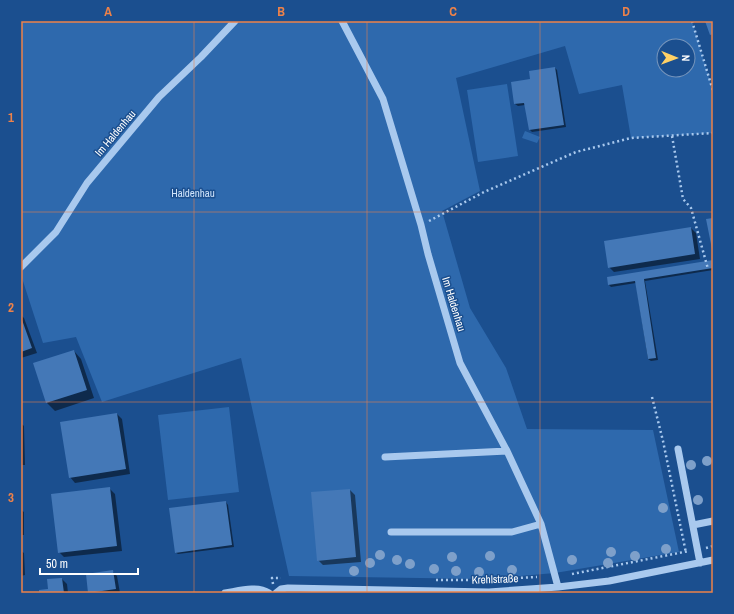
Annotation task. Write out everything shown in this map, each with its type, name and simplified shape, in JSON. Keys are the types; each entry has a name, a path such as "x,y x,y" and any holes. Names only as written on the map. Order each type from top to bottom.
{"street":[{"name":"Im Haldenhau","path":"21,267 56,232 87,183 159,97 201,57 235,21"},
{"name":"Im Haldenhau","path":"342,21 383,99 460,363 507,451 542,524 558,587"},
{"path":"678,449 700,563"},
{"path":"384,457 507,451"},
{"path":"693,525 713,521"},
{"path":"391,532 512,532 542,524"},
{"name":"Krehlstraße","path":"276,593 281,589 288,588 489,592 558,587 609,581 713,560"},
{"path":"225,593 253,589 264,590 269,593"}],"path":[{"path":"692,21 713,91"},
{"path":"421,225 484,192 576,152 631,138 713,133"},
{"path":"672,136 683,199 691,208 708,269"},
{"path":"652,398 663,441 689,565"},
{"path":"433,580 476,580 556,576 605,568 713,546"},
{"path":"273,586 272,578 288,578"}],"green space":[{"name":"Haldenhau","path":"21,21 692,21 713,91 713,133 631,138 622,85 579,94 565,46 456,78 480,191 442,211 470,308 506,368 527,429 653,430 679,552 555,573 485,579 289,576 241,358 102,402 76,337 43,343 21,275"},
{"path":"507,84 518,156 478,162 467,90"},
{"path":"525,131 540,137 537,143 522,138"},
{"path":"229,407 239,492 168,500 158,415"}],"building":[{"path":"705,21 713,21 713,34 710,35"},
{"path":"555,67 564,125 529,130 524,103 514,104 511,82 530,79 529,71"},
{"path":"713,218 713,249 712,249 706,219"},
{"path":"691,227 695,254 608,268 604,241"},
{"path":"713,260 713,268 644,279 656,358 648,359 635,281 608,285 607,277"},
{"path":"21,317 32,348 21,352"},
{"path":"74,350 87,390 46,403 33,363"},
{"path":"117,413 126,469 69,478 60,422"},
{"path":"110,487 117,546 58,553 51,494"},
{"path":"350,489 356,557 317,561 311,492"},
{"path":"226,501 232,545 175,553 169,508"},
{"path":"113,570 116,589 88,593 86,574"},
{"path":"62,578 64,593 39,593 39,590 48,589 47,579"}]}
